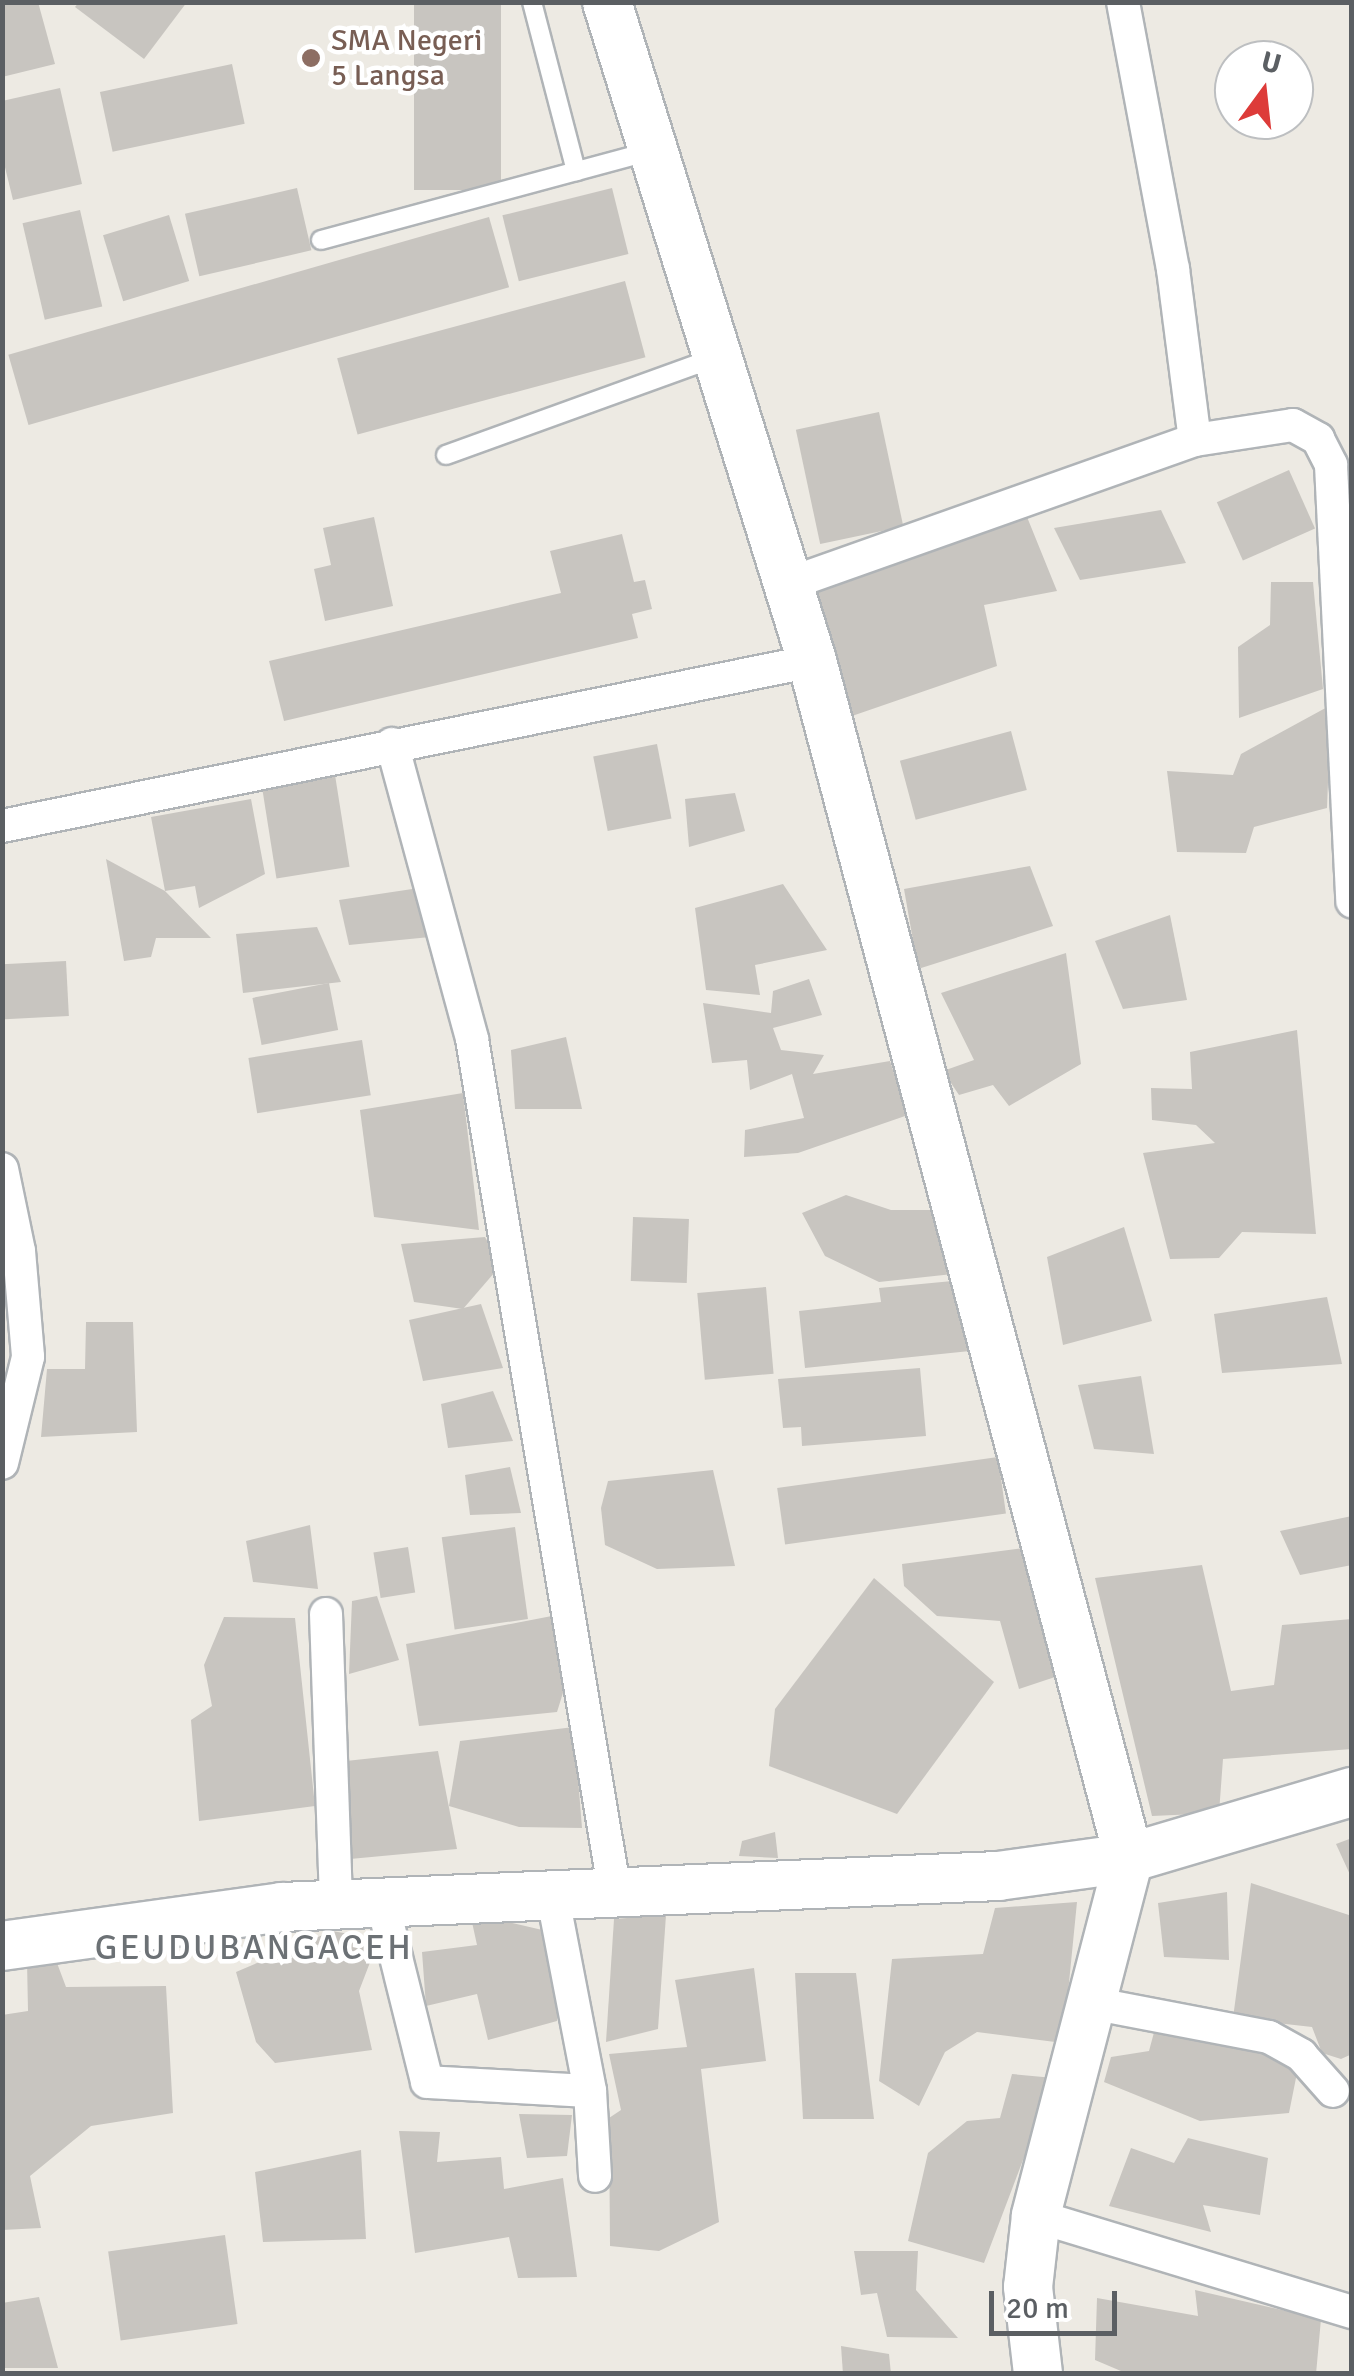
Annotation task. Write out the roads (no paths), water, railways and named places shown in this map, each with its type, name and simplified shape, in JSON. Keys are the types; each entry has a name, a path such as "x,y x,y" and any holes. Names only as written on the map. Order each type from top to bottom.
{"street":[{"path":"607,2 650,151 812,661 1130,1858 1036,2216 1028,2287 1038,2374"},
{"path":"1123,2 1173,269 1195,440"},
{"path":"788,584 1195,440 1293,426 1318,439 1330,465 1346,681 1352,900"},
{"path":"2,826 812,661"},
{"path":"392,744 472,1039 614,1888"},
{"path":"2,1169 19,1251 28,1357 2,1463"},
{"path":"326,1614 336,1906"},
{"path":"2,1946 282,1907 383,1905 614,1888 998,1876 1130,1858 1352,1792"},
{"path":"552,1893 590,2090 596,2176"},
{"path":"383,1905 427,2082 590,2090"},
{"path":"1091,2003 1269,2037 1302,2055 1334,2092"},
{"path":"1036,2216 1352,2312"}],"lane":[{"path":"532,2 576,171"},
{"path":"321,240 650,151"},
{"path":"446,454 716,358"}],"place":[{"name":"SMA Negeri 5 Langsa","path":"311,58"}],"district":[{"name":"GEUDUBANGACEH","path":"254,1948"}]}
